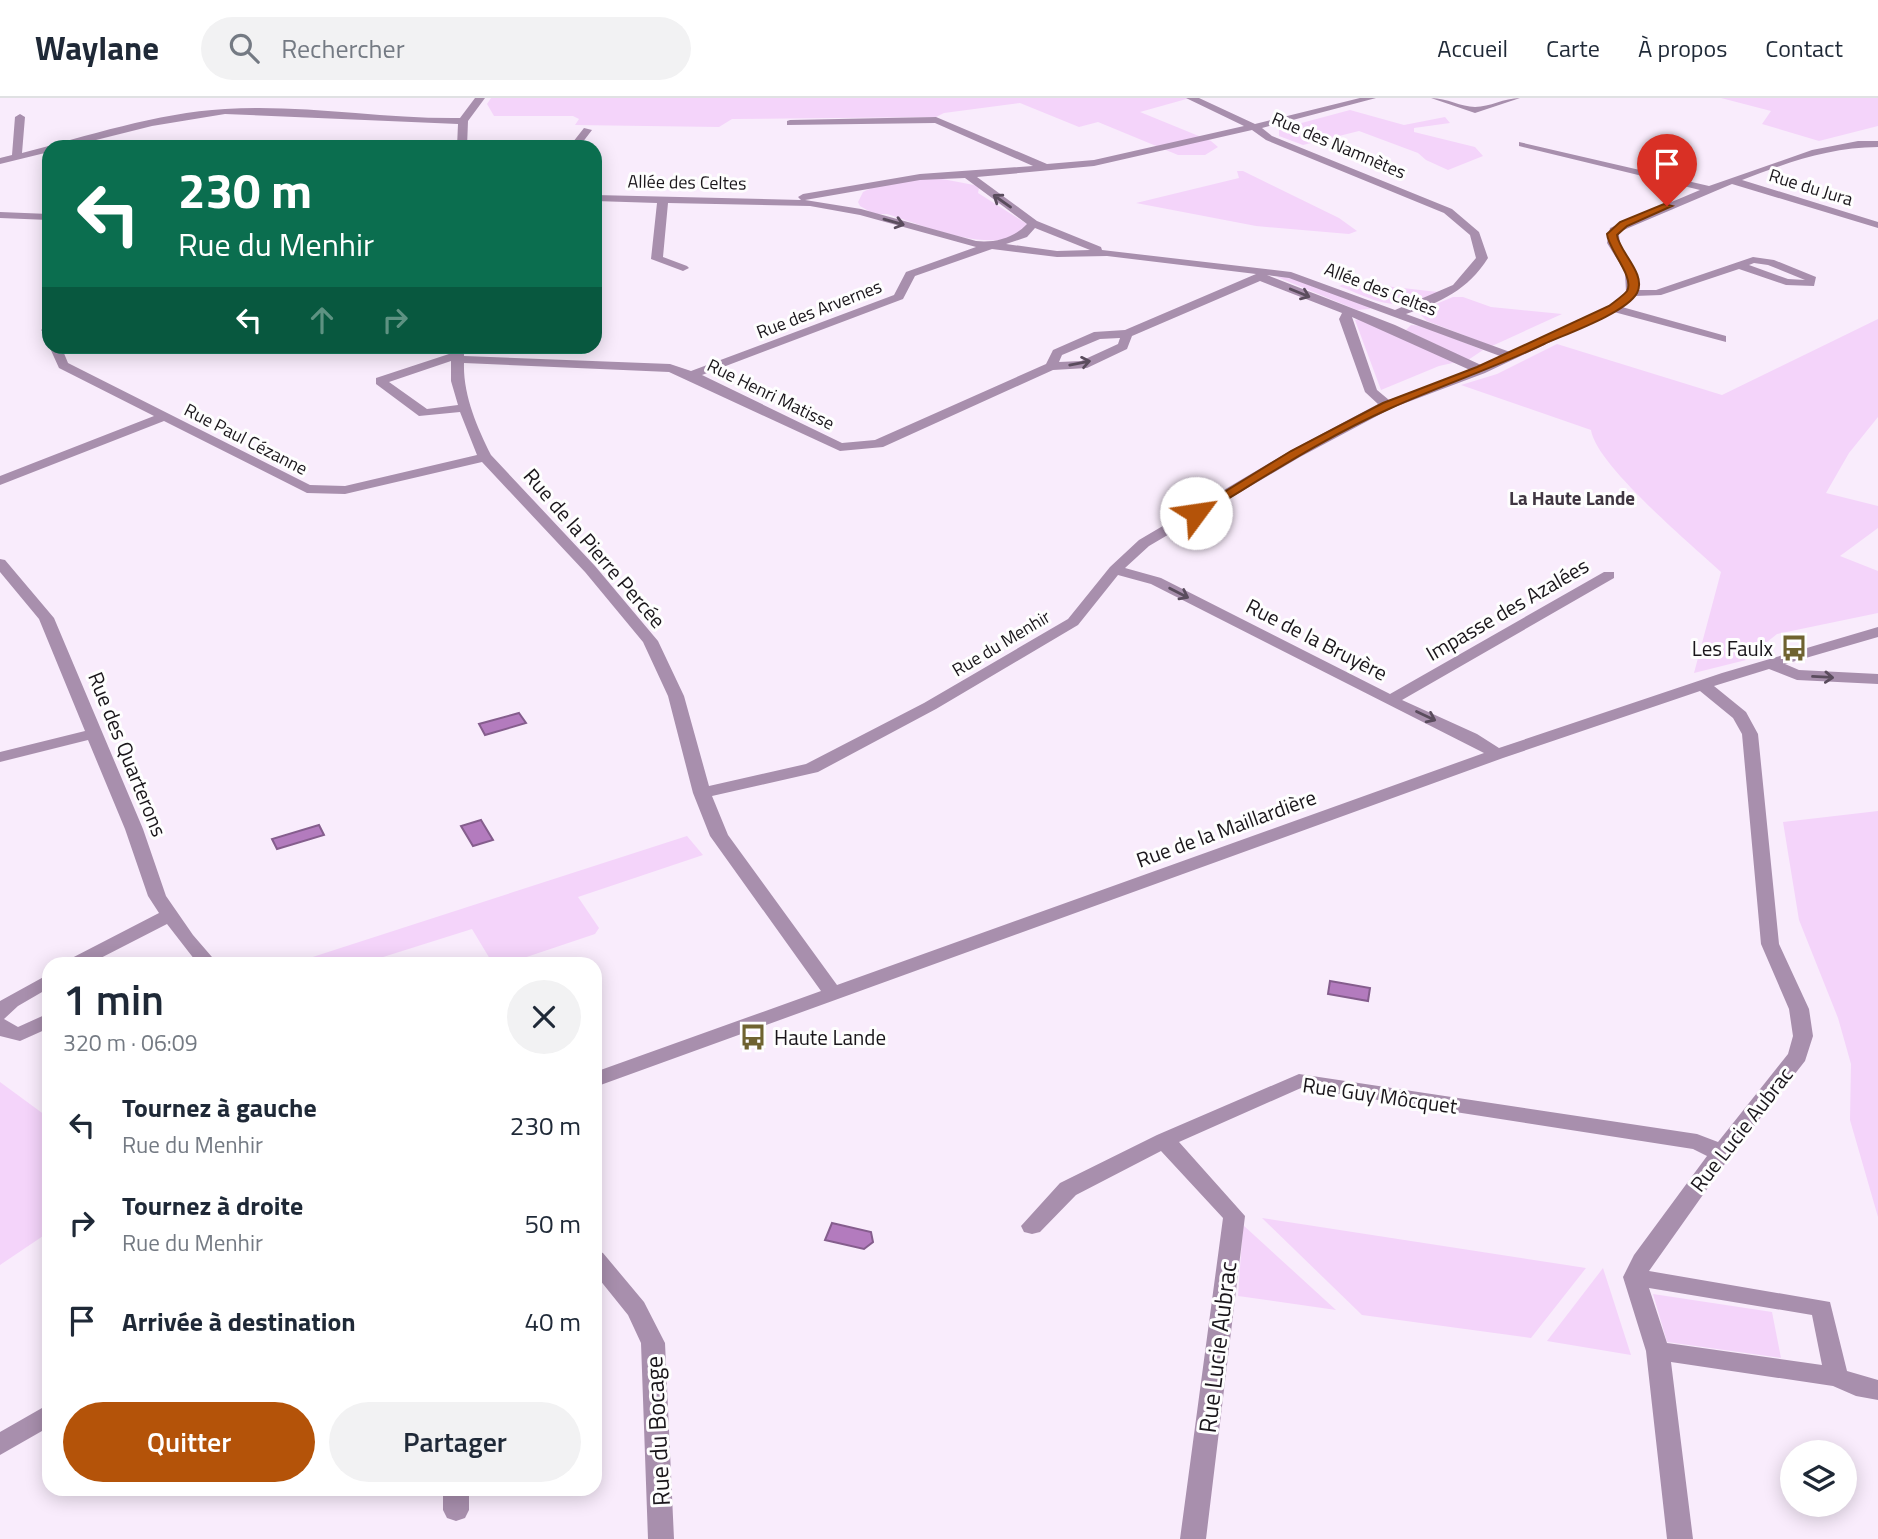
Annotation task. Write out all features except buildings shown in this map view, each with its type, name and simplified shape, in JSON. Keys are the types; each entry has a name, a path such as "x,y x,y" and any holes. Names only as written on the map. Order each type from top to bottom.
{"street":[{"path":"462,140 463,121 480,98"},
{"path":"1191,98 1254,127 1371,98"},
{"path":"1436,98 1468,109 1515,98"},
{"path":"1469,98 1491,105"},
{"path":"87,140 206,113 249,111 401,122 463,121"},
{"path":"17,157 20,117"},
{"path":"790,123 936,120 1045,167"},
{"name":"Rue des Namnètes","path":"967,174 1094,163 1254,127 1269,138 1438,205 1475,234 1482,258 1475,272 1459,288 1397,313"},
{"path":"577,140 587,130"},
{"name":"Rue du Jura","path":"1710,189 1878,135"},
{"name":"Rue du Jura","path":"1857,142 1878,144"},
{"path":"1523,144 1710,189"},
{"path":"0,161 42,151"},
{"name":"Allée des Celtes","path":"779,200 920,177 967,174 1032,223 1107,253"},
{"name":"Rue du Jura","path":"1733,181 1878,225"},
{"path":"851,210 859,188"},
{"path":"1710,189 1614,230 1613,243 1633,277 1632,293 1657,293 1736,264 1753,260 1769,262 1812,279 1810,284 1799,284 1736,264"},
{"name":"Allée des Celtes","path":"602,198 779,200 851,210 985,246 1057,254 1107,253 1291,275 1510,356"},
{"path":"663,200 656,259 683,268"},
{"path":"0,219 42,217"},
{"path":"985,246 1023,235 1032,223"},
{"name":"Rue des Arvernes","path":"691,375 899,297 910,274 985,246"},
{"name":"Allée des Celtes","path":"1236,268 1391,328 1481,370"},
{"name":"Rue Henri Matisse","path":"1051,366 1057,353 1098,335 1127,334 1259,276"},
{"name":"Rue du Menhir","path":"702,793 812,768 930,706 1073,622 1115,570 1144,543 1295,454 1387,405 1481,370 1613,308 1632,293"},
{"path":"1362,317 1382,307"},
{"path":"1613,308 1721,339"},
{"name":"Allée des Celtes","path":"1349,312 1345,319 1371,392 1387,405"},
{"path":"1391,328 1409,318"},
{"name":"Rue Henri Matisse","path":"458,354 670,368 691,375 841,447 878,444 1051,366 1083,365 1123,346 1127,334"},
{"name":"Rue Paul Cézanne","path":"58,354 63,365 307,489 345,491 485,457"},
{"path":"458,354 380,381 424,413 465,408"},
{"name":"Rue de la Pierre Percée","path":"458,354 457,381 473,433 485,457 590,569 650,641 676,696 702,793 719,836 833,994"},
{"path":"0,481 163,417"},
{"name":"Rue des Quarterons","path":"0,563 46,618 95,733 157,896 169,916 203,957"},
{"name":"Rue de la Bruyère","path":"1115,570 1156,581 1390,700 1471,737 1497,754"},
{"name":"Impasse des Azalées","path":"1390,700 1609,575"},
{"name":"Rue de la Maillardière","path":"602,1077 1497,754 1703,685 1878,632"},
{"path":"1770,664 1797,675 1878,679"},
{"name":"Rue Lucie Aubrac","path":"1634,1277 1642,1261 1721,1153 1798,1056 1803,1037 1800,1009 1773,957 1770,944 1750,734 1740,715 1703,685"},
{"path":"0,757 95,733"},
{"path":"89,957 169,916"},
{"path":"0,1014 11,1001 42,989"},
{"path":"0,1025 4,1030 20,1034 42,1023"},
{"name":"Rue Guy Môcquet","path":"1032,1226 1068,1189 1164,1140 1299,1081 1697,1142 1721,1153"},
{"name":"Rue Lucie Aubrac","path":"1164,1140 1231,1208 1234,1216 1194,1539"},
{"name":"Rue du Bocage","path":"602,1267 626,1293 648,1327 653,1343 661,1539"},
{"path":"1680,1539 1658,1351 1634,1277 1822,1308 1836,1377"},
{"path":"1658,1351 1836,1377 1856,1386 1878,1390"},
{"path":"0,1445 42,1418"}],"shaded area":[{"path":"491,98 1190,98 1140,112 1211,141 1218,147 1205,155 1178,155 1098,122 1079,127 1020,103 944,113 936,117 732,119 719,127 575,125 579,119 573,116 494,116 487,104"},
{"path":"1721,98 1878,98 1878,126 1819,141 1762,124 1771,111"},
{"path":"1350,110 1404,125 1445,117 1450,123 1414,128 1414,132 1475,147 1483,156 1448,170 1426,160 1418,153 1359,131 1303,145 1279,136 1279,129"},
{"path":"1237,171 1243,171 1339,218 1357,231 1349,234 1256,226 1136,203 1239,178"},
{"path":"932,177 974,185 979,188 978,193 1027,224 1016,235 1000,240 981,240 960,237 887,214 874,214 858,202 863,192 871,188"},
{"path":"1285,275 1371,307 1357,310 1277,277"},
{"path":"1350,282 1439,292 1410,302 1388,303 1339,286"},
{"path":"1453,297 1463,297 1491,307 1562,314 1492,346 1427,321 1421,315 1424,309"},
{"path":"1359,319 1457,362 1439,366 1381,390 1355,320"},
{"path":"1878,319 1878,417 1849,453 1826,493 1878,506 1878,528 1840,556 1878,571 1878,613 1777,634 1762,646 1736,653 1746,660 1694,673 1721,572 1627,483 1609,463 1591,430 1461,385 1497,374 1557,344 1722,395"},
{"path":"1411,325 1422,326 1483,350 1468,360 1406,330"},
{"path":"519,713 526,723 485,735 479,724"},
{"path":"1878,811 1878,1217 1850,1120 1851,1064 1838,1018 1799,920 1783,822"},
{"path":"481,820 493,840 473,846 461,826"},
{"path":"319,825 324,835 277,849 272,839"},
{"path":"687,836 703,855 578,897 599,928 595,934 527,957 489,957 472,929 383,957 313,957"},
{"path":"1330,981 1370,988 1368,1001 1328,994"},
{"path":"0,1082 42,1113 42,1237 0,1265"},
{"path":"1262,1218 1586,1268 1531,1338 1362,1315"},
{"path":"832,1223 871,1232 873,1242 864,1249 825,1240"},
{"path":"1243,1225 1336,1310 1238,1296"},
{"path":"1603,1268 1631,1355 1547,1341"},
{"path":"1653,1294 1772,1312 1781,1358 1667,1342"}],"place":[{"name":"Les Faulx","path":"1794,648"},
{"name":"Haute Lande","path":"753,1037"}],"district":[{"name":"La Haute Lande","path":"1572,497"}],"route":[{"path":"1196,513 1295,454 1387,405 1481,370 1613,308 1632,293 1633,277 1613,243 1612,234 1623,224 1667,206"}]}
